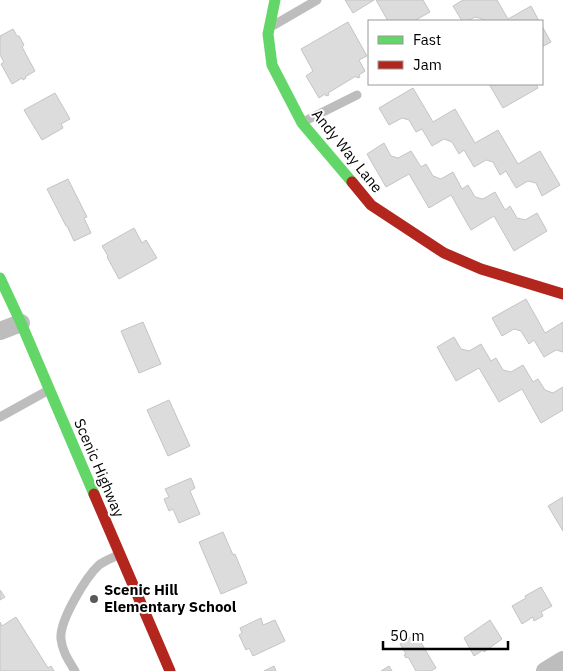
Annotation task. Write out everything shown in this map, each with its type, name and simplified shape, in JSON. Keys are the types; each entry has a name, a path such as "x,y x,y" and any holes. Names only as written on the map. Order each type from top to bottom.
{"street":[{"name":"Andy Way Lane","path":"275,0 268,34 272,65 302,123 371,205 444,253 480,269 563,294"},
{"name":"Scenic Highway","path":"0,278 170,671"},
{"path":"0,331 21,323"},
{"path":"545,671 563,660"}],"lane":[{"path":"270,27 317,0"},
{"path":"302,123 357,95"},
{"path":"0,417 50,390"},
{"path":"75,671 65,654 61,638 68,615 87,579 95,569 120,554"}],"building":[{"path":"345,0 374,0 353,13"},
{"path":"376,0 423,0 430,12 416,20 387,20"},
{"path":"463,0 497,0 508,19 531,6 538,20 484,20 475,17 470,20 461,20 453,6"},
{"path":"348,22 367,56 359,60 365,71 359,75 360,77 357,78 356,76 328,93 329,95 326,96 325,94 319,98 306,76 313,71 301,49"},
{"path":"543,28 551,42 543,46"},
{"path":"13,29 24,45 22,47 35,71 23,80 22,78 12,84 1,64 4,62 0,55 0,36"},
{"path":"490,85 536,85 538,88 503,108"},
{"path":"413,88 433,122 455,109 475,143 498,130 518,164 540,151 560,185 542,196 536,183 528,181 516,188 506,171 500,175 493,162 486,160 474,167 464,150 459,154 452,142 444,139 432,146 422,129 416,132 409,120 402,118 389,125 379,108"},
{"path":"55,93 70,119 61,124 63,128 42,140 24,110"},
{"path":"384,143 391,156 398,158 411,151 421,167 426,164 433,176 441,179 453,172 462,189 468,185 475,197 483,199 495,192 505,210 510,206 517,218 525,220 537,213 547,231 514,251 494,216 471,230 451,195 429,208 409,174 386,187 367,154"},
{"path":"68,179 87,217 84,218 91,233 74,241 47,189"},
{"path":"134,228 142,243 146,240 157,258 119,279 102,246"},
{"path":"526,299 545,333 563,322 563,352 556,350 544,357 534,340 529,344 521,331 514,329 502,336 492,318"},
{"path":"143,322 161,364 139,373 121,331"},
{"path":"454,337 461,349 469,351 481,344 491,361 496,358 503,370 511,372 523,365 533,382 538,379 545,390 553,393 563,387 563,410 541,423 522,389 499,402 479,368 456,381 437,347"},
{"path":"169,400 190,446 168,456 147,410"},
{"path":"191,478 195,488 190,491 200,514 179,523 173,509 169,511 164,499 169,497 165,489"},
{"path":"563,497 563,531 548,506"},
{"path":"223,532 247,583 221,594 199,542"},
{"path":"541,587 552,606 541,612 543,616 534,621 533,617 522,624 512,606"},
{"path":"0,590 5,597 0,600"},
{"path":"16,617 48,668 51,666 54,671 0,671 0,622 2,626"},
{"path":"261,618 263,625 275,620 285,641 253,656 249,648 246,650 239,635 242,633 240,628"},
{"path":"490,620 502,639 484,652 483,650 474,656 464,638"},
{"path":"416,634 436,668 431,671 416,671 408,657 406,658 404,655 406,654 400,644"},
{"path":"274,666 276,671 264,671"},
{"path":"389,666 392,671 381,671"}],"traffic: fast":[{"path":"275,0 268,34 272,65 302,123 352,182"},
{"path":"0,278 94,494"}],"traffic: jam":[{"path":"352,182 371,205 444,253 481,269 563,294"},
{"path":"94,494 170,671"}],"place":[{"name":"Scenic Hill Elementary School","path":"94,599"}]}
